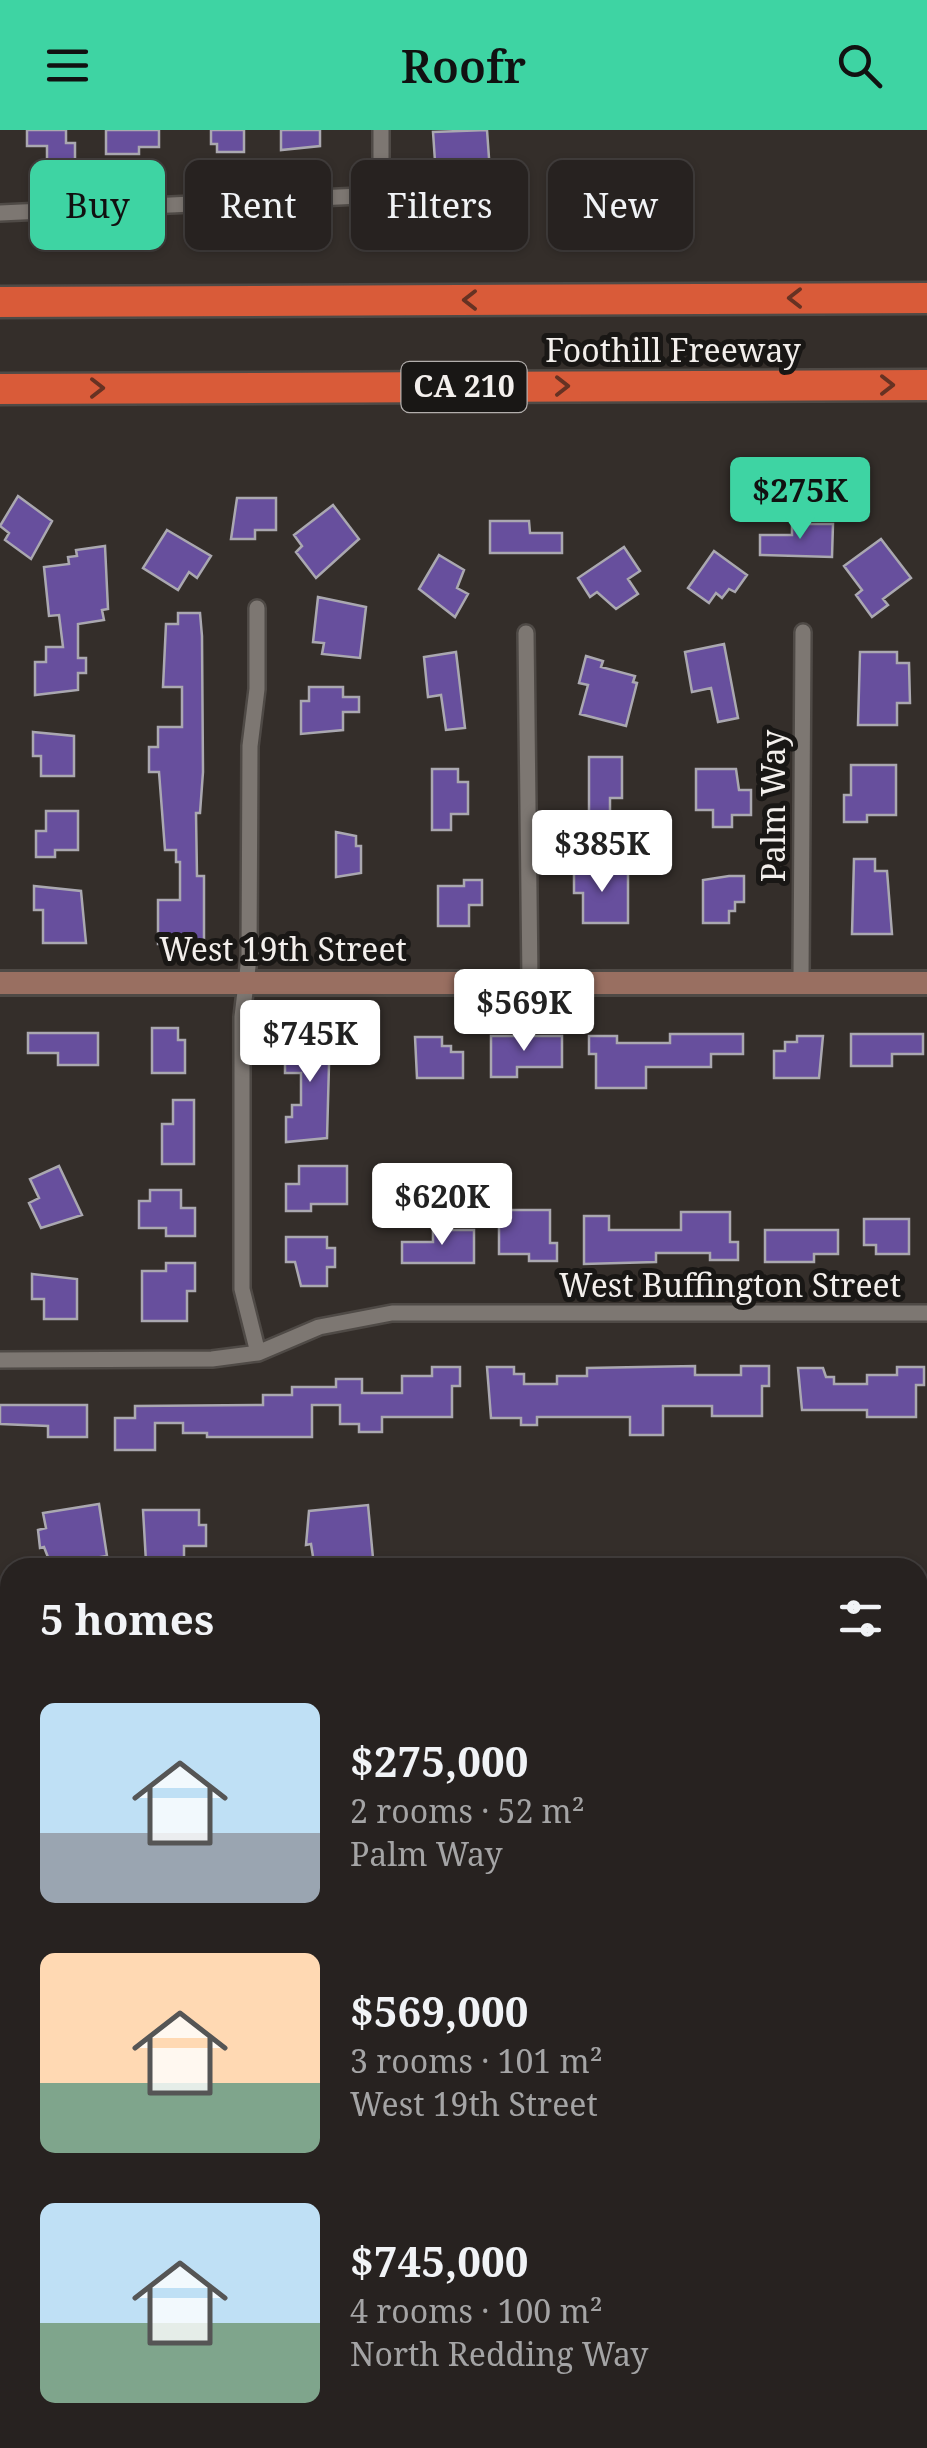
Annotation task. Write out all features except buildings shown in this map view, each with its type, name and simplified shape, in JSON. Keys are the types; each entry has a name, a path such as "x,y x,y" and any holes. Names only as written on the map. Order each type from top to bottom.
{"highway":[{"name":"Foothill Freeway","path":"0,302 927,298"},
{"name":"Foothill Freeway","path":"0,389 927,385"}],"main road":[{"name":"West 19th Street","path":"0,984 927,983"}],"street":[{"path":"0,213 381,195 381,130"},
{"path":"257,608 247,982 242,1017 242,1289 258,1354"},
{"name":"Palm Way","path":"801,981 802,632"},
{"path":"526,634 530,981"},
{"name":"West Buffington Street","path":"0,1360 212,1360 258,1354 319,1327 392,1313 927,1313"}]}
